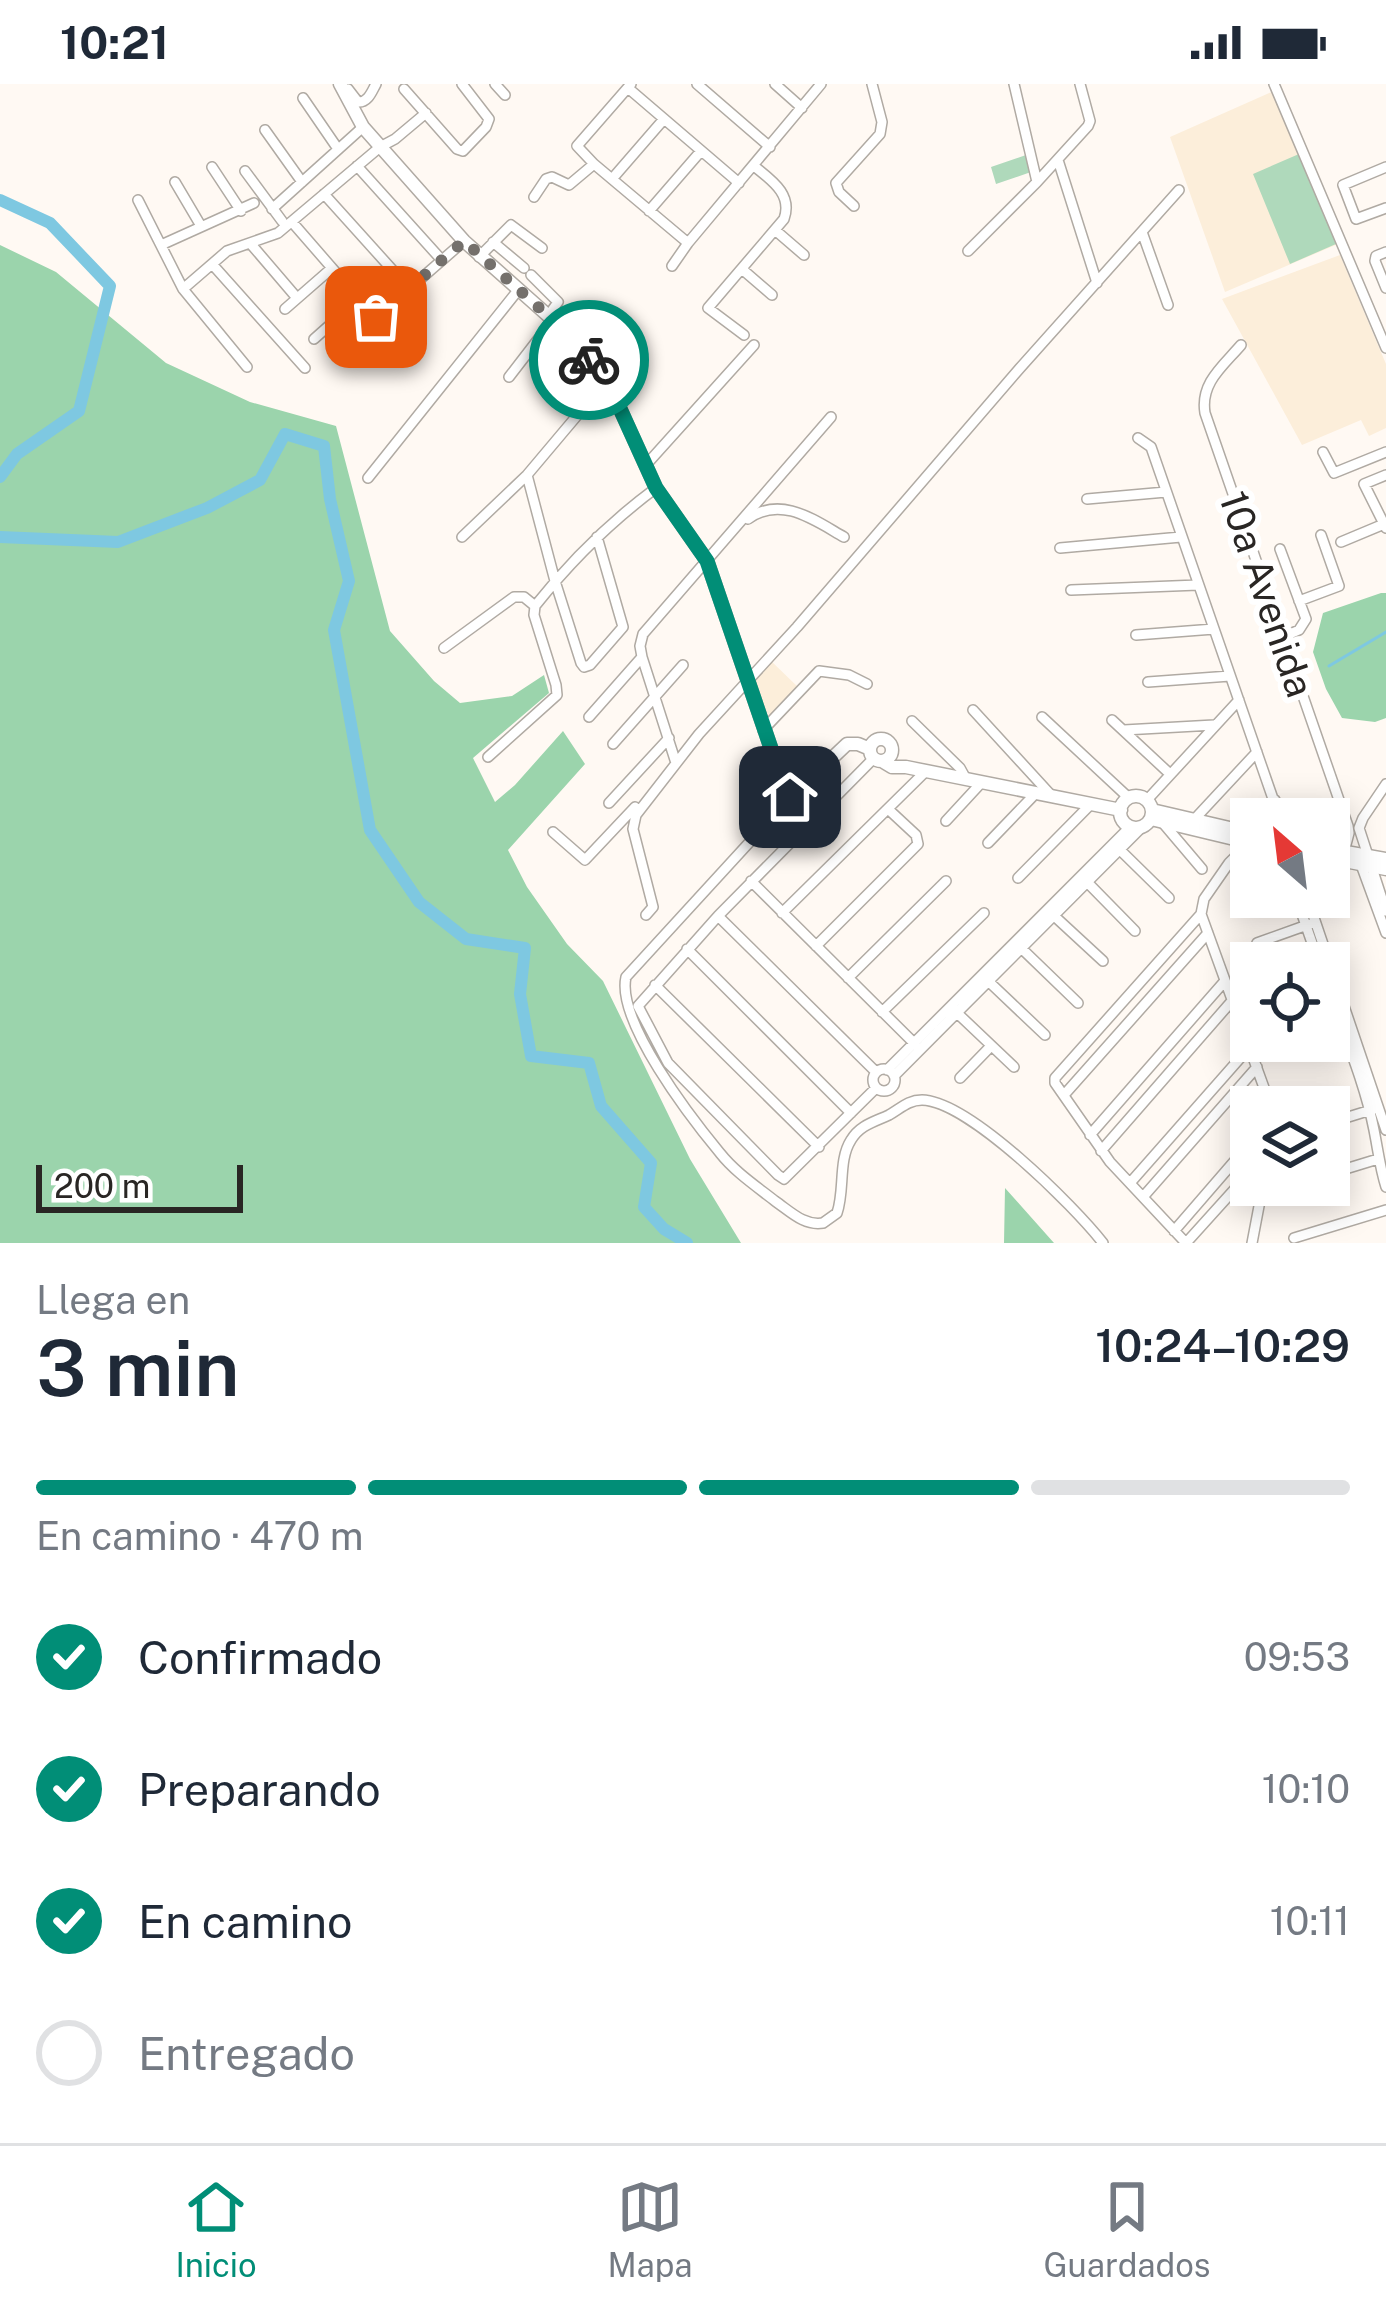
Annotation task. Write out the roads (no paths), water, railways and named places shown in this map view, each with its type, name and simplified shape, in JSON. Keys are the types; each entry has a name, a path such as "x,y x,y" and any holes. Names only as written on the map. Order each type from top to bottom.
{"street":[{"path":"345,84 362,103 373,84"},
{"path":"345,84 364,127 464,241 550,318 607,380 656,488 706,560 790,797"},
{"path":"404,89 463,151 489,119 462,84"},
{"path":"495,84 505,95"},
{"path":"697,84 770,147"},
{"path":"775,84 802,108"},
{"path":"672,266 686,243 821,84"},
{"path":"854,206 836,183 880,134 882,122 872,84"},
{"path":"1014,84 1037,182"},
{"path":"968,251 1090,121 1080,84"},
{"path":"1084,96 1095,84"},
{"path":"1274,84 1382,326 1386,348"},
{"path":"686,243 577,146 629,86 739,183"},
{"path":"303,98 338,149"},
{"path":"183,289 227,251 278,233 380,143 426,113"},
{"path":"612,179 664,119"},
{"path":"272,208 364,127"},
{"path":"265,130 302,182"},
{"path":"649,211 701,151"},
{"path":"1058,160 1097,283"},
{"path":"534,197 546,179 569,185 594,164"},
{"path":"357,166 439,257"},
{"path":"744,335 708,308 787,211 776,184 754,166"},
{"path":"1386,166 1342,185 1356,219 1386,208"},
{"path":"212,167 241,211"},
{"path":"245,171 272,208 372,314"},
{"path":"175,182 201,226"},
{"path":"646,915 653,908 633,829 636,815 746,682 1179,190"},
{"path":"324,194 406,285"},
{"path":"138,200 183,289 247,367"},
{"path":"161,245 254,202"},
{"path":"479,257 511,225 542,248"},
{"path":"775,230 804,254"},
{"path":"1142,232 1168,305"},
{"path":"347,343 464,241"},
{"path":"250,242 297,298"},
{"path":"493,242 558,302 509,377"},
{"path":"1386,252 1375,261 1386,289"},
{"path":"212,264 305,368"},
{"path":"285,309 332,268"},
{"path":"742,270 772,296"},
{"path":"368,478 520,289"},
{"path":"314,340 359,299"},
{"path":"645,466 754,345"},
{"name":"10a Avenida","path":"1241,345 1208,382 1205,412 1349,833 1361,856"},
{"path":"462,537 527,475 607,380"},
{"path":"676,763 642,657 643,634 832,417"},
{"path":"1138,438 1151,447 1274,798"},
{"path":"1323,452 1334,473 1386,452"},
{"path":"527,475 584,667 623,627 597,537"},
{"path":"1341,542 1385,526 1364,484 1386,475"},
{"path":"488,757 556,695 535,606 597,537 656,488"},
{"path":"1087,499 1166,492"},
{"path":"706,560 751,516 770,509 800,512 844,537"},
{"path":"1299,601 1339,586 1321,535"},
{"path":"1060,548 1181,537"},
{"path":"1280,549 1306,619 1281,632"},
{"path":"1071,590 1198,585"},
{"path":"444,648 514,597 524,597 535,606"},
{"path":"1136,635 1214,629"},
{"path":"589,717 642,657"},
{"path":"613,744 683,665"},
{"path":"763,730 819,671 848,675 867,684"},
{"path":"1148,682 1229,676"},
{"path":"718,916 886,1073 894,1082 891,1088 882,1091 873,1082 886,1073 918,1047 1151,816 1170,773 1238,700"},
{"path":"973,710 1052,796"},
{"path":"1042,717 1125,804"},
{"path":"1112,719 1170,773"},
{"path":"912,721 965,778"},
{"path":"1124,730 1214,725"},
{"path":"609,803 669,738"},
{"path":"1103,1243 1058,1193 998,1140 960,1115 922,1100 905,1104 856,1133 845,1152 837,1213 827,1222 810,1224 732,1166 672,1089 630,1012 626,977 822,762 851,738 926,771 1091,804 1125,804 1138,796 1202,869"},
{"path":"1190,824 1257,752"},
{"path":"876,1088 787,1178 778,1175 668,1063 638,1006 751,881 877,753"},
{"path":"782,913 926,771"},
{"path":"946,820 982,782"},
{"path":"1386,784 1360,821 1359,832 1361,856 1386,933"},
{"path":"553,832 585,860 654,793"},
{"path":"988,843 1036,793"},
{"path":"1018,878 1091,804"},
{"path":"1125,804 1122,818 1135,827 1151,816 1230,830"},
{"path":"816,946 918,844 916,835 888,809"},
{"path":"1116,846 1127,824"},
{"path":"1190,824 1230,836"},
{"path":"1116,846 1169,898"},
{"path":"1350,855 1386,859"},
{"path":"1361,856 1386,868"},
{"path":"1361,856 1386,911"},
{"path":"1230,861 1204,899 1201,914 1057,1072 1055,1083 1101,1150 1186,1243 1230,1194"},
{"path":"1084,879 1135,931"},
{"path":"751,881 918,1047"},
{"path":"848,978 946,881"},
{"path":"1051,912 1102,961"},
{"path":"882,1012 984,913"},
{"path":"1201,914 1230,999"},
{"path":"1307,918 1315,942"},
{"path":"1309,918 1314,942"},
{"path":"1262,942 1310,924"},
{"path":"1064,1096 1208,933"},
{"path":"1018,945 1078,1003"},
{"path":"687,949 851,1113"},
{"path":"986,978 1045,1035"},
{"path":"1090,1135 1224,982"},
{"path":"655,986 819,1147"},
{"path":"1130,994 1144,1006"},
{"path":"1101,1150 1230,1003"},
{"path":"954,1010 1013,1067"},
{"path":"960,1078 992,1046"},
{"path":"1350,1047 1383,1130 1378,1160 1386,1187"},
{"path":"1154,1062 1167,1074"},
{"path":"1130,1183 1237,1062"},
{"path":"1255,1062 1264,1086"},
{"path":"1143,1197 1257,1067"},
{"path":"1350,1116 1374,1109"},
{"path":"1185,1120 1199,1133"},
{"path":"1350,1168 1378,1160"},
{"path":"1174,1231 1230,1166"},
{"path":"1221,1177 1230,1185"},
{"path":"1250,1239 1258,1206"},
{"path":"1294,1238 1386,1210"}],"waterway":[{"path":"0,200 50,223 110,286 79,411 17,454 0,477"},
{"path":"0,537 118,542 207,508 260,480 285,434 324,446 330,499 349,581 334,630 370,830 419,902 466,939 525,948 520,994 531,1056 589,1063 601,1106 651,1163 644,1207 664,1229 687,1243"},
{"path":"1329,666 1386,632"}]}
